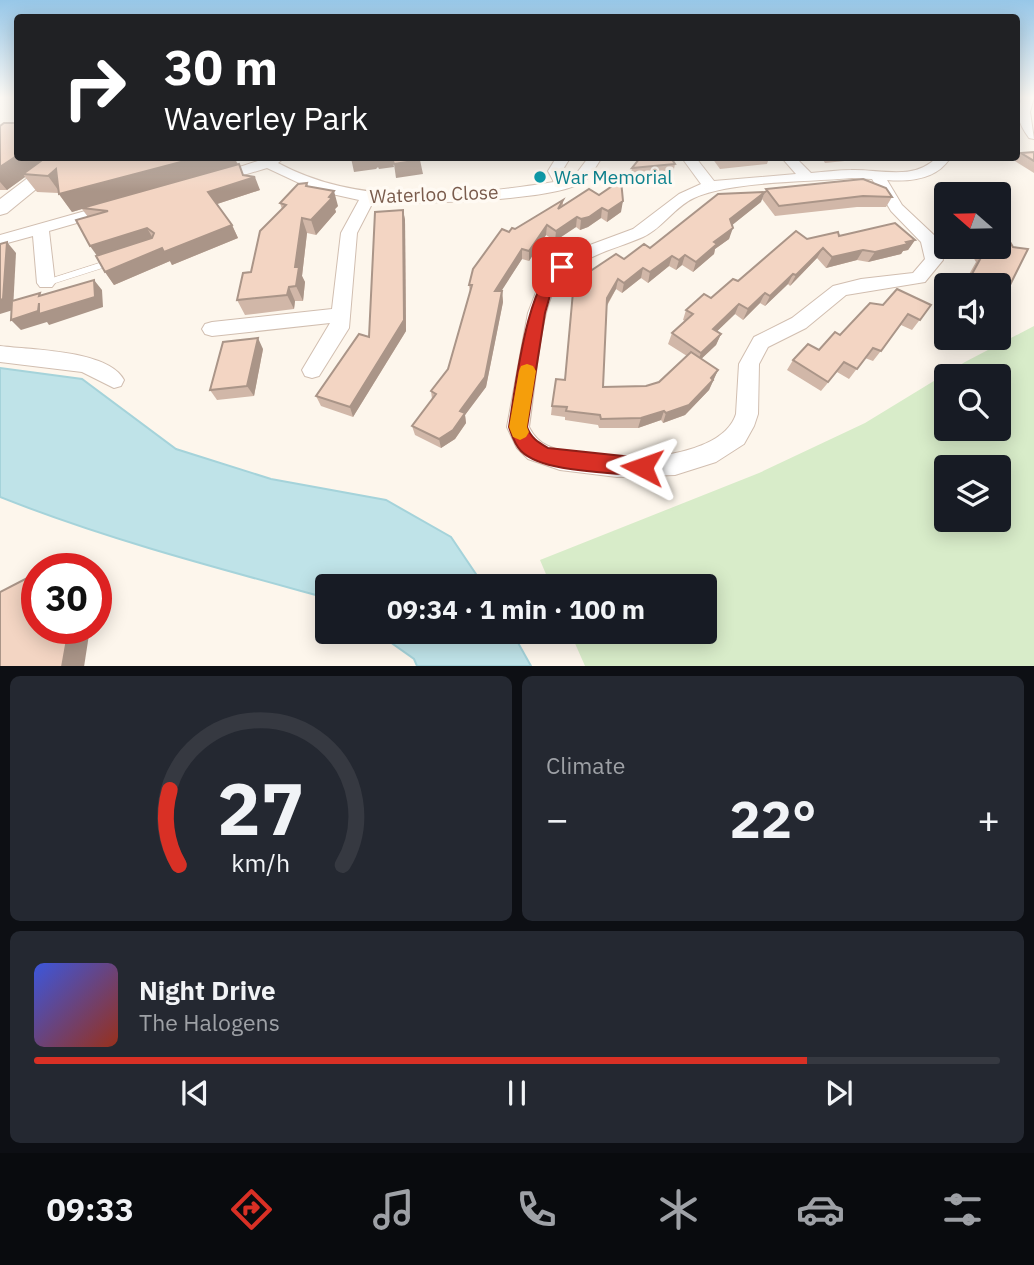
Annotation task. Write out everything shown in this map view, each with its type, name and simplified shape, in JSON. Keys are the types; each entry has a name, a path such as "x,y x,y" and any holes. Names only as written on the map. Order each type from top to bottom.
{"street":[{"path":"0,209 61,161"},
{"path":"195,185 270,161"},
{"name":"Waterloo Close","path":"274,161 306,183 369,197 453,197 563,186"},
{"path":"561,161 555,171 563,186 581,177 593,161"},
{"path":"691,161 710,186"},
{"path":"792,161 808,178"},
{"path":"877,176 896,208 929,240 934,252 930,267 919,278 854,287 831,294 800,322 762,341 750,359 749,402 744,425 729,443 690,461 642,467 561,460 545,456 528,446 518,427 537,313 544,291 551,280 577,256 639,233 684,197 710,186 852,174 920,174 932,170 940,161"},
{"path":"312,370 332,341 342,315 349,233 369,197"},
{"path":"0,240 120,206"},
{"path":"41,229 46,283"},
{"path":"212,328 342,315"},
{"path":"0,354 86,364 114,380"}],"lane":[{"path":"46,283 119,259"}],"green space":[{"path":"1034,326 1034,666 585,666 575,644 717,644 717,574 546,574 540,560 759,473 865,423 934,381 934,441 1011,441 1011,364 962,364 988,350 1011,350 1011,338"}],"water":[{"path":"0,368 82,379 176,449 271,479 386,500 451,537 476,574 315,574 315,595 121,540 0,497"},
{"path":"393,644 519,644 531,666 417,666 414,659"}],"building":[{"path":"0,128 14,128 14,158 0,167"},
{"path":"1034,152 1034,161 1021,153"},
{"path":"41,161 185,161 59,194 56,169 48,176 23,174"},
{"path":"393,161 414,161 394,164"},
{"path":"638,161 673,161 675,164 632,168"},
{"path":"239,164 243,175 255,177 208,192 232,225 164,252 162,248 105,272 96,256 152,238 154,233 147,228 90,246 76,220 108,211 82,208"},
{"path":"863,179 886,188 892,197 863,196 779,206 766,189"},
{"path":"621,180 623,201 608,211 602,208 589,217 577,217 556,231 547,225 529,251 522,249 495,291 502,291 485,377 460,411 465,413 453,430 439,439 412,426 436,394 431,391 448,369 472,285 469,285 473,269 502,229 509,232 563,200 558,209 589,189 599,195"},
{"path":"307,183 306,186 334,191 329,197 332,198 311,220 302,218 295,267 299,267 296,286 289,287 287,295 237,300 243,273 251,272 260,231 286,205 280,203 298,184"},
{"path":"765,192 730,219 733,228 714,242 717,244 696,262 685,255 679,260 672,256 650,272 643,268 624,283 618,279 607,298 603,387 646,386 659,382 691,352 718,370 711,378 713,380 689,405 641,418 601,419 600,415 566,411 567,407 552,406 556,379 565,380 573,292 583,276 616,254 624,259 644,244 650,248 718,194"},
{"path":"403,210 404,320 350,407 316,396 359,334 369,337 375,212"},
{"path":"895,223 915,240 875,252 863,250 832,257 823,248 770,296 765,293 748,309 739,304 713,329 721,334 701,353 672,333 693,314 686,310 704,294 711,298 733,279 738,281 796,231 807,239 838,232 839,236"},
{"path":"7,242 3,299 0,300 0,244"},
{"path":"1012,245 1028,249 1011,283 1011,273 973,273 980,259 1012,259"},
{"path":"94,280 95,297 39,314 39,303 38,311 11,320 12,301"},
{"path":"897,289 931,305 920,320 908,314 881,351 873,348 857,369 844,362 828,382 793,360 808,344 819,350 835,332 840,335 870,303 883,305"},
{"path":"258,338 247,386 210,390 223,342"},
{"path":"21,581 21,644 66,644 62,666 0,666 0,592"}],"slow traffic":[{"path":"520,432 518,427 527,371"}],"place":[{"name":"War Memorial","path":"540,177"}],"route":[{"path":"562,267 544,291 537,313 518,427 521,437 528,446 545,456 561,460 642,467"}]}
